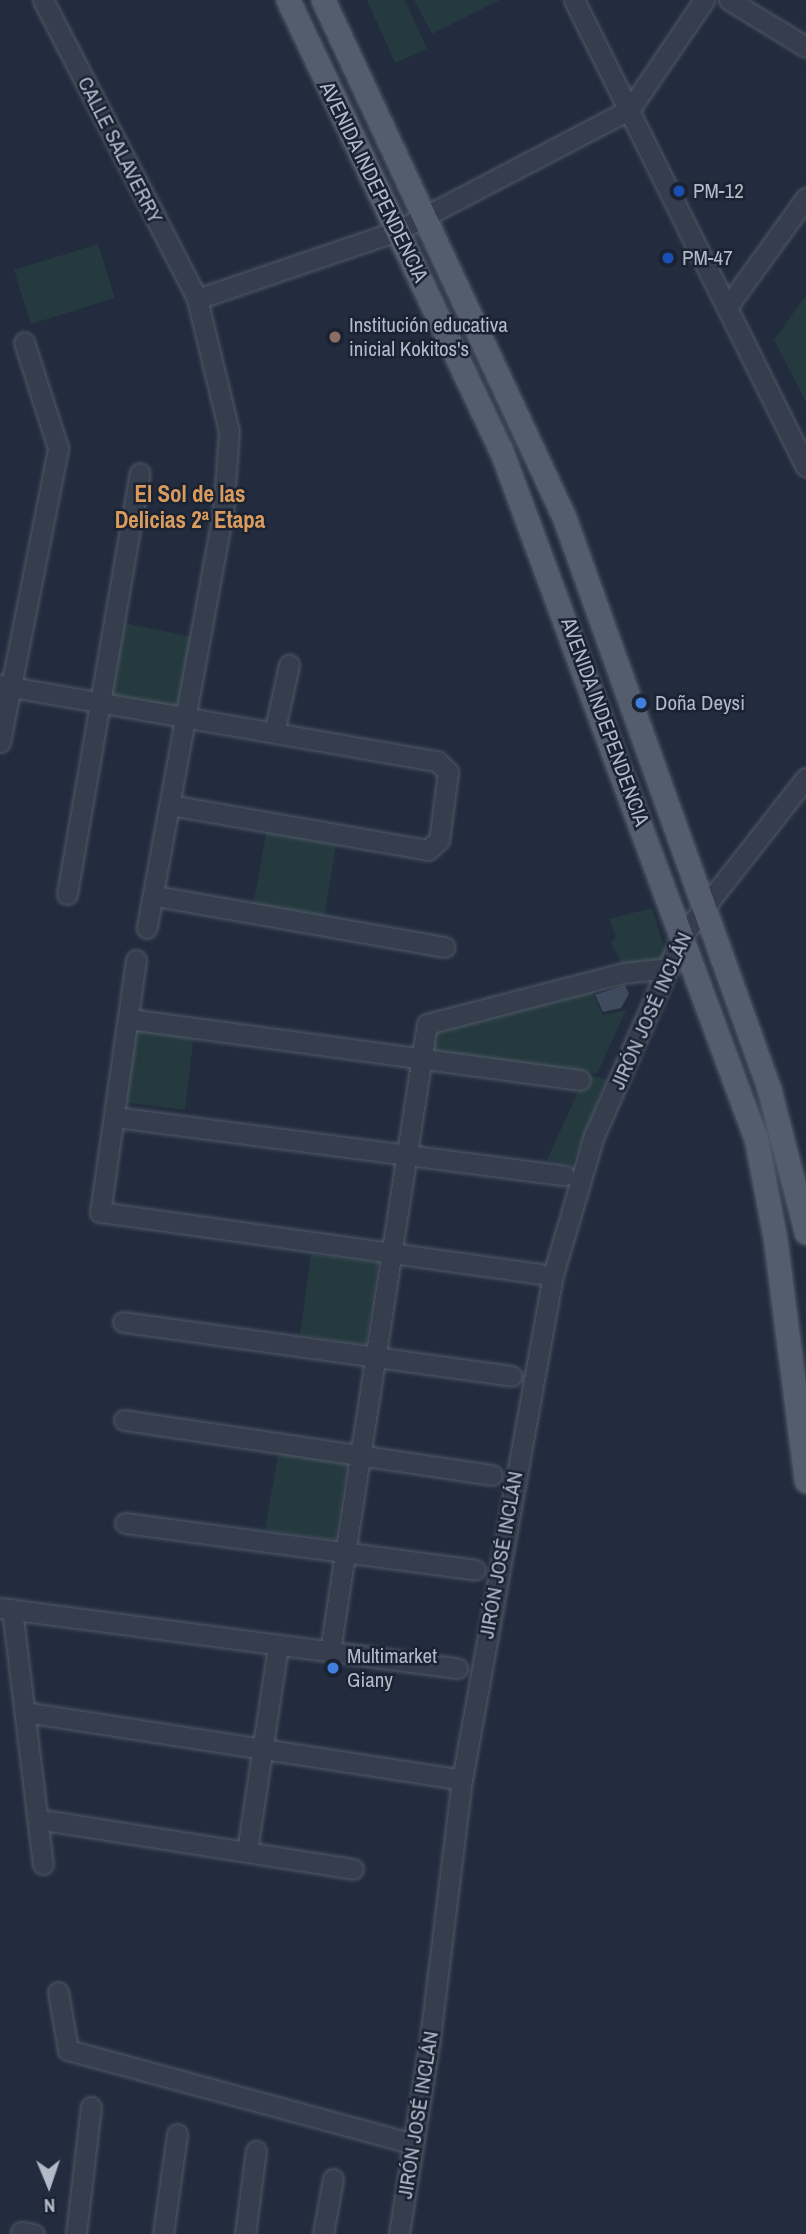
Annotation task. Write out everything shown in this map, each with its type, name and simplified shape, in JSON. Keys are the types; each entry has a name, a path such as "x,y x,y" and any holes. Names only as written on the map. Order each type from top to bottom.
{"main road":[{"name":"AVENIDA INDEPENDENCIA","path":"288,0 494,433 755,1139 775,1238 806,1481"},
{"name":"AVENIDA INDEPENDENCIA","path":"326,7 489,351 564,517 769,1089 806,1232"},
{"path":"301,29 326,7"},
{"path":"461,365 489,351"},
{"path":"494,433 521,420"},
{"path":"586,677 616,665"},
{"path":"741,1101 769,1089"}],"street":[{"name":"CALLE SALAVERRY","path":"43,0 197,299 229,431 223,512 184,718 156,896 147,928"},
{"path":"574,0 806,467"},
{"path":"197,299 397,231 630,109 704,0"},
{"path":"729,0 806,47"},
{"path":"727,307 804,206"},
{"path":"0,742 4,686 58,448 24,342"},
{"path":"67,894 98,703 141,473"},
{"path":"274,733 289,665"},
{"path":"4,686 442,763 448,778 436,845 422,850 171,805"},
{"name":"JIRÓN JOSÉ INCLÁN","path":"399,2234 414,2144 462,1780 553,1275 594,1136 682,936 704,903 806,778"},
{"path":"156,896 445,947"},
{"path":"136,960 100,1212 540,1274"},
{"path":"330,1651 357,1457 377,1360 427,1024 623,973 669,968"},
{"path":"129,1018 580,1080"},
{"path":"115,1117 408,1152 564,1175"},
{"path":"123,1322 377,1360 511,1376"},
{"path":"124,1420 357,1457 492,1475"},
{"path":"125,1523 475,1570"},
{"path":"43,1864 24,1712 6,1609 457,1668"},
{"path":"247,1851 278,1645"},
{"path":"24,1712 462,1780"},
{"path":"38,1819 353,1869"},
{"path":"58,1992 68,2050 414,2144"},
{"path":"76,2234 91,2107"},
{"path":"163,2234 177,2134"},
{"path":"245,2234 256,2151"},
{"path":"323,2234 333,2179"}],"green space":[{"path":"367,0 405,0 427,49 395,63"},
{"path":"414,0 500,0 432,34"},
{"path":"98,244 115,298 31,324 14,270"},
{"path":"806,295 806,402 774,340"},
{"path":"119,622 194,637 180,711 105,696"},
{"path":"267,828 337,840 324,918 253,906"},
{"path":"652,908 667,957 625,968 611,943 616,936 609,919"},
{"path":"592,992 603,1015 626,1010 597,1074 434,1051 436,1031"},
{"path":"133,1023 194,1034 185,1110 122,1102"},
{"path":"586,1074 607,1079 572,1164 547,1160"},
{"path":"311,1254 378,1263 366,1345 300,1335"},
{"path":"279,1449 348,1460 335,1540 265,1530"}],"building":[{"path":"625,985 629,994 621,1008 603,1012 595,995"}],"place":[{"name":"PM-12","path":"679,191"},
{"name":"PM-47","path":"668,258"},
{"name":"Institución educativa inicial Kokitos's","path":"335,337"},
{"name":"Doña Deysi","path":"641,703"},
{"name":"Multimarket Giany","path":"333,1668"}],"district":[{"name":"El Sol de las Delicias 2ª Etapa","path":"190,507"}]}
